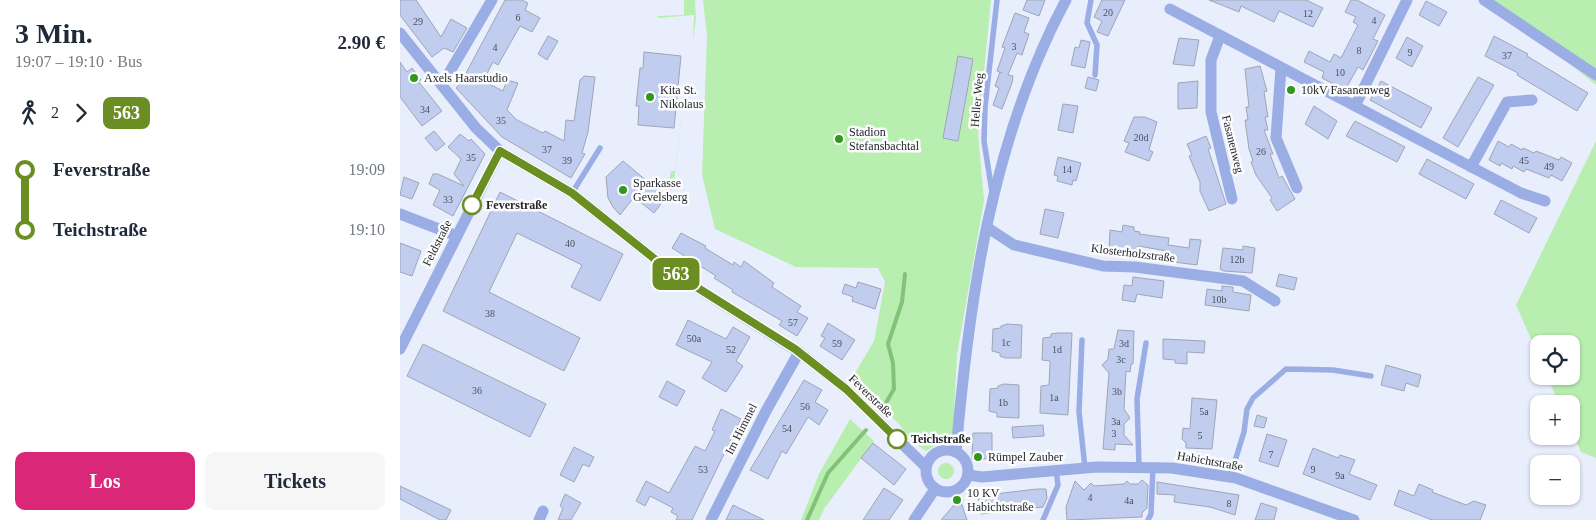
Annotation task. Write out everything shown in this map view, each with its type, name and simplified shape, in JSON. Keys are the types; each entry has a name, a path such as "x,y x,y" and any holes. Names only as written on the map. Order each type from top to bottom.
{"street":[{"path":"442,85 492,0"},
{"path":"956,452 968,326 993,201 1006,148 1029,80 1066,0"},
{"path":"1355,106 1407,0"},
{"path":"1484,0 1596,75"},
{"path":"1170,9 1521,193 1545,201"},
{"name":"Feverstraße","path":"400,33 476,128 500,151 572,193 666,268 798,352 846,389 926,467"},
{"name":"Fasanenweg","path":"1220,36 1211,60 1211,112 1232,199"},
{"path":"1281,68 1276,138 1297,188"},
{"path":"1472,167 1507,102 1532,100"},
{"name":"Feldstraße","path":"400,349 500,151"},
{"path":"400,214 457,236"},
{"name":"Klosterholzstraße","path":"988,228 1014,244 1103,266 1135,267 1243,282 1274,301"},
{"name":"Im Himmel","path":"711,520 766,410 798,352"},
{"path":"941,451 956,452 966,463 968,475 962,486 956,490 942,492 935,489 926,476 926,467 929,460 941,451"},
{"name":"Habichtstraße","path":"968,475 982,477 1085,468 1153,467 1230,477 1352,520"},
{"path":"914,520 935,489"}],"lane":[{"name":"Heller Weg","path":"993,201 984,141 985,107 997,0"},
{"path":"1091,0 1088,23 1097,45 1095,75"},
{"path":"572,193 600,148"},
{"path":"1082,340 1079,412 1085,468"},
{"path":"1139,466 1137,399 1146,343"},
{"path":"1230,477 1244,432 1247,409 1253,398 1286,369 1333,370 1371,376"},
{"path":"1148,520 1153,467"},
{"path":"1043,520 1058,485 1056,470"}],"green space":[{"path":"684,0 695,0 696,19 693,40 694,15 659,18 657,16 684,15"},
{"name":"Stadion Stefansbachtal","path":"703,0 991,0 978,134 984,200 957,355 953,435 926,451 914,443 898,423 851,380 874,341 885,282 878,268 796,267 715,229 702,175 707,36"},
{"path":"1490,0 1596,0 1596,85"},
{"path":"691,41 673,190 667,190 671,171 675,171"},
{"path":"1596,141 1596,458 1581,452 1578,445 1580,445 1580,395 1555,395 1551,385 1580,385 1580,335 1530,335 1530,337 1516,305"},
{"path":"850,419 874,441 824,509 819,520 801,520 819,474"},
{"path":"946,463 952,465 954,471 952,477 946,479 940,477 938,471 940,465"}],"building":[{"path":"400,0 416,0 441,37 451,19 467,28 453,52 444,48 432,57 400,15"},
{"path":"505,0 522,0 528,3 525,10 540,18 532,32 520,26 498,65 493,62 483,81 503,91 507,80 518,83 507,110 517,120 564,141 566,120 574,121 580,80 584,76 595,77 588,132 582,153 585,154 571,178 502,137 456,88 467,77 465,75"},
{"path":"1027,0 1045,0 1039,16 1023,10"},
{"path":"1102,0 1125,0 1108,36 1097,32 1102,21 1094,17"},
{"path":"1209,0 1306,0 1323,8 1313,27 1279,11 1274,22 1241,6 1239,12"},
{"path":"1351,0 1357,0 1385,15 1373,39 1378,41 1363,70 1358,67 1345,90 1322,78 1324,72 1304,62 1309,51 1330,62 1334,54 1341,58 1358,25 1353,22 1356,17 1345,12"},
{"path":"1426,1 1447,12 1439,26 1419,15"},
{"path":"1015,13 1029,18 1024,32 1029,34 1022,55 1017,53 1008,75 1013,76 1012,83 1002,109 993,105 999,88 995,86 1000,72 997,71 1005,48 1002,47"},
{"path":"548,36 558,41 547,60 538,54"},
{"path":"1494,36 1528,54 1527,56 1588,93 1577,111 1517,75 1518,73 1485,56"},
{"path":"1407,37 1423,46 1412,67 1396,58"},
{"path":"1179,38 1199,40 1194,66 1173,64"},
{"path":"1081,40 1090,42 1085,68 1071,65 1075,47 1079,48"},
{"path":"644,52 681,56 674,128 638,125 639,106 636,106 640,68 643,68"},
{"path":"958,56 973,59 958,141 943,138"},
{"path":"400,62 407,72 412,68 421,80 418,81 442,111 422,126 400,97"},
{"path":"1260,66 1267,91 1264,92 1268,117 1265,117 1268,130 1264,130 1273,154 1270,154 1279,178 1282,176 1295,199 1277,211 1270,200 1272,198 1256,175 1251,162 1253,161 1249,149 1245,120 1248,120 1246,107 1249,107 1245,69"},
{"path":"1088,77 1099,80 1096,91 1085,88"},
{"path":"1478,77 1494,85 1458,147 1443,138"},
{"path":"1198,81 1197,108 1178,109 1178,83"},
{"path":"1381,81 1432,108 1421,128 1370,100"},
{"path":"1063,104 1078,106 1073,133 1058,130"},
{"path":"1314,106 1337,121 1328,139 1305,124"},
{"path":"1134,117 1145,117 1157,122 1149,150 1153,152 1149,161 1125,152 1129,143 1124,141"},
{"path":"1355,121 1405,147 1397,162 1346,136"},
{"path":"434,131 445,144 436,151 425,138"},
{"path":"460,134 469,141 471,139 485,154 453,216 433,205 440,190 429,184 433,174 438,174 464,186 454,174 461,159 448,147"},
{"path":"1206,136 1211,148 1208,149 1226,204 1209,211 1200,191 1200,182 1189,156 1192,155 1187,144"},
{"path":"1498,141 1509,147 1511,144 1522,150 1523,148 1534,153 1536,151 1559,160 1561,157 1572,163 1562,181 1551,175 1549,178 1526,169 1524,172 1513,166 1512,169 1501,163 1500,166 1489,160"},
{"path":"1058,157 1081,163 1076,181 1073,180 1072,185 1057,181 1058,176 1054,175"},
{"path":"1427,159 1474,184 1466,199 1419,174"},
{"path":"623,161 666,197 654,213 634,197 620,215 613,207 608,198 606,177"},
{"path":"404,177 419,183 412,199 400,195"},
{"path":"500,192 623,254 600,301 571,287 582,265 517,233 489,292 580,338 564,371 443,311"},
{"path":"1501,200 1537,218 1529,233 1494,214"},
{"path":"1045,209 1064,213 1058,238 1040,234"},
{"path":"1123,225 1134,227 1134,231 1140,232 1139,234 1169,238 1168,245 1189,248 1190,239 1201,240 1197,265 1166,261 1167,251 1138,246 1137,253 1109,251 1110,230 1122,232"},
{"path":"681,233 706,246 705,248 733,265 734,262 741,267 744,261 774,283 772,287 801,306 797,312 808,318 797,336 779,325 782,321 732,292 733,290 714,278 716,276 672,248"},
{"path":"400,243 421,251 412,276 400,272"},
{"path":"1243,246 1255,248 1252,273 1220,269 1223,248 1243,250"},
{"path":"1279,274 1297,278 1294,290 1276,286"},
{"path":"1133,277 1164,281 1162,298 1137,294 1135,302 1122,300 1124,285 1132,286"},
{"path":"858,282 881,289 875,309 852,301 853,297 842,293 845,284 856,288"},
{"path":"1222,286 1233,287 1233,292 1251,295 1249,311 1205,305 1207,289 1222,291"},
{"path":"688,320 726,339 733,327 750,337 736,361 743,366 726,392 702,378 712,362 676,345"},
{"path":"828,323 855,340 842,360 820,346 825,338 821,336"},
{"path":"1007,324 1022,325 1021,358 1005,358 1000,356 1000,353 992,351 993,329 1001,328 1001,326"},
{"path":"1118,330 1134,331 1133,364 1131,364 1130,372 1126,371 1124,409 1130,418 1124,424 1124,435 1133,445 1115,444 1115,450 1103,449 1109,373 1102,365 1108,359 1109,349 1114,349"},
{"path":"1072,333 1068,415 1040,413 1041,386 1049,385 1050,364 1050,361 1042,360 1043,338 1051,337 1051,334"},
{"path":"1163,339 1205,341 1204,353 1187,352 1187,364 1163,359"},
{"path":"423,344 546,404 530,437 407,376"},
{"path":"1386,365 1421,375 1418,387 1406,383 1404,391 1381,385"},
{"path":"804,380 822,390 815,402 828,410 819,425 808,417 786,454 782,451 768,479 750,470"},
{"path":"667,381 685,391 677,406 659,397"},
{"path":"1004,384 1019,385 1019,418 997,417 997,413 989,411 990,389 998,388 998,386"},
{"path":"1192,398 1217,400 1212,449 1186,448 1186,443 1182,439 1183,428 1190,429"},
{"path":"721,409 741,419 692,520 676,520 678,516 671,512 673,508 650,496 645,506 636,501 646,481 669,493 695,446 705,451 715,431 712,430"},
{"path":"1257,415 1267,418 1264,428 1254,426"},
{"path":"1043,425 1044,436 1013,438 1012,427"},
{"path":"973,433 992,433 992,459 972,459"},
{"path":"1267,434 1287,440 1278,467 1259,461"},
{"path":"873,443 906,469 894,485 861,458"},
{"path":"574,447 594,457 589,467 583,464 574,482 560,475"},
{"path":"1313,448 1338,458 1340,455 1355,460 1349,474 1377,485 1370,500 1303,474"},
{"path":"1142,480 1148,485 1147,508 1142,513 1142,517 1067,520 1066,507 1075,481 1084,490 1091,483 1094,486 1124,484 1127,481 1130,484 1138,484"},
{"path":"1157,482 1239,495 1235,515 1210,507 1174,502 1175,495 1157,494"},
{"path":"1419,484 1433,490 1432,492 1466,505 1474,501 1486,505 1480,520 1432,520 1394,505 1399,490 1414,496"},
{"path":"400,486 451,510 446,520 440,520 400,499"},
{"path":"884,488 903,500 889,520 863,520"},
{"path":"1046,489 1047,498 1043,507 981,514 978,496"},
{"path":"565,494 581,503 571,520 558,520 563,508 560,506"},
{"path":"961,502 967,520 941,520 954,505"},
{"path":"1261,503 1277,508 1274,520 1255,520"},
{"path":"733,505 764,520 726,520"}],"waterway":[{"path":"883,408 894,389 893,363 888,344 902,302 905,274"},
{"path":"807,520 828,473 866,430"}],"bus line":[{"name":"563","path":"472,205 500,151 572,193 666,268 771,332 795,349 846,389 897,439"}],"place":[{"name":"Axels Haarstudio","path":"414,78"},
{"name":"10kV Fasanenweg","path":"1291,90"},
{"name":"Kita St. Nikolaus","path":"650,97"},
{"name":"Stadion Stefansbachtal","path":"839,139"},
{"name":"Sparkasse Gevelsberg","path":"623,190"},
{"name":"Feverstraße","path":"472,205"},
{"name":"Teichstraße","path":"897,439"},
{"name":"Rümpel Zauber","path":"978,457"},
{"name":"10 KV Habichtstraße","path":"957,500"}]}
